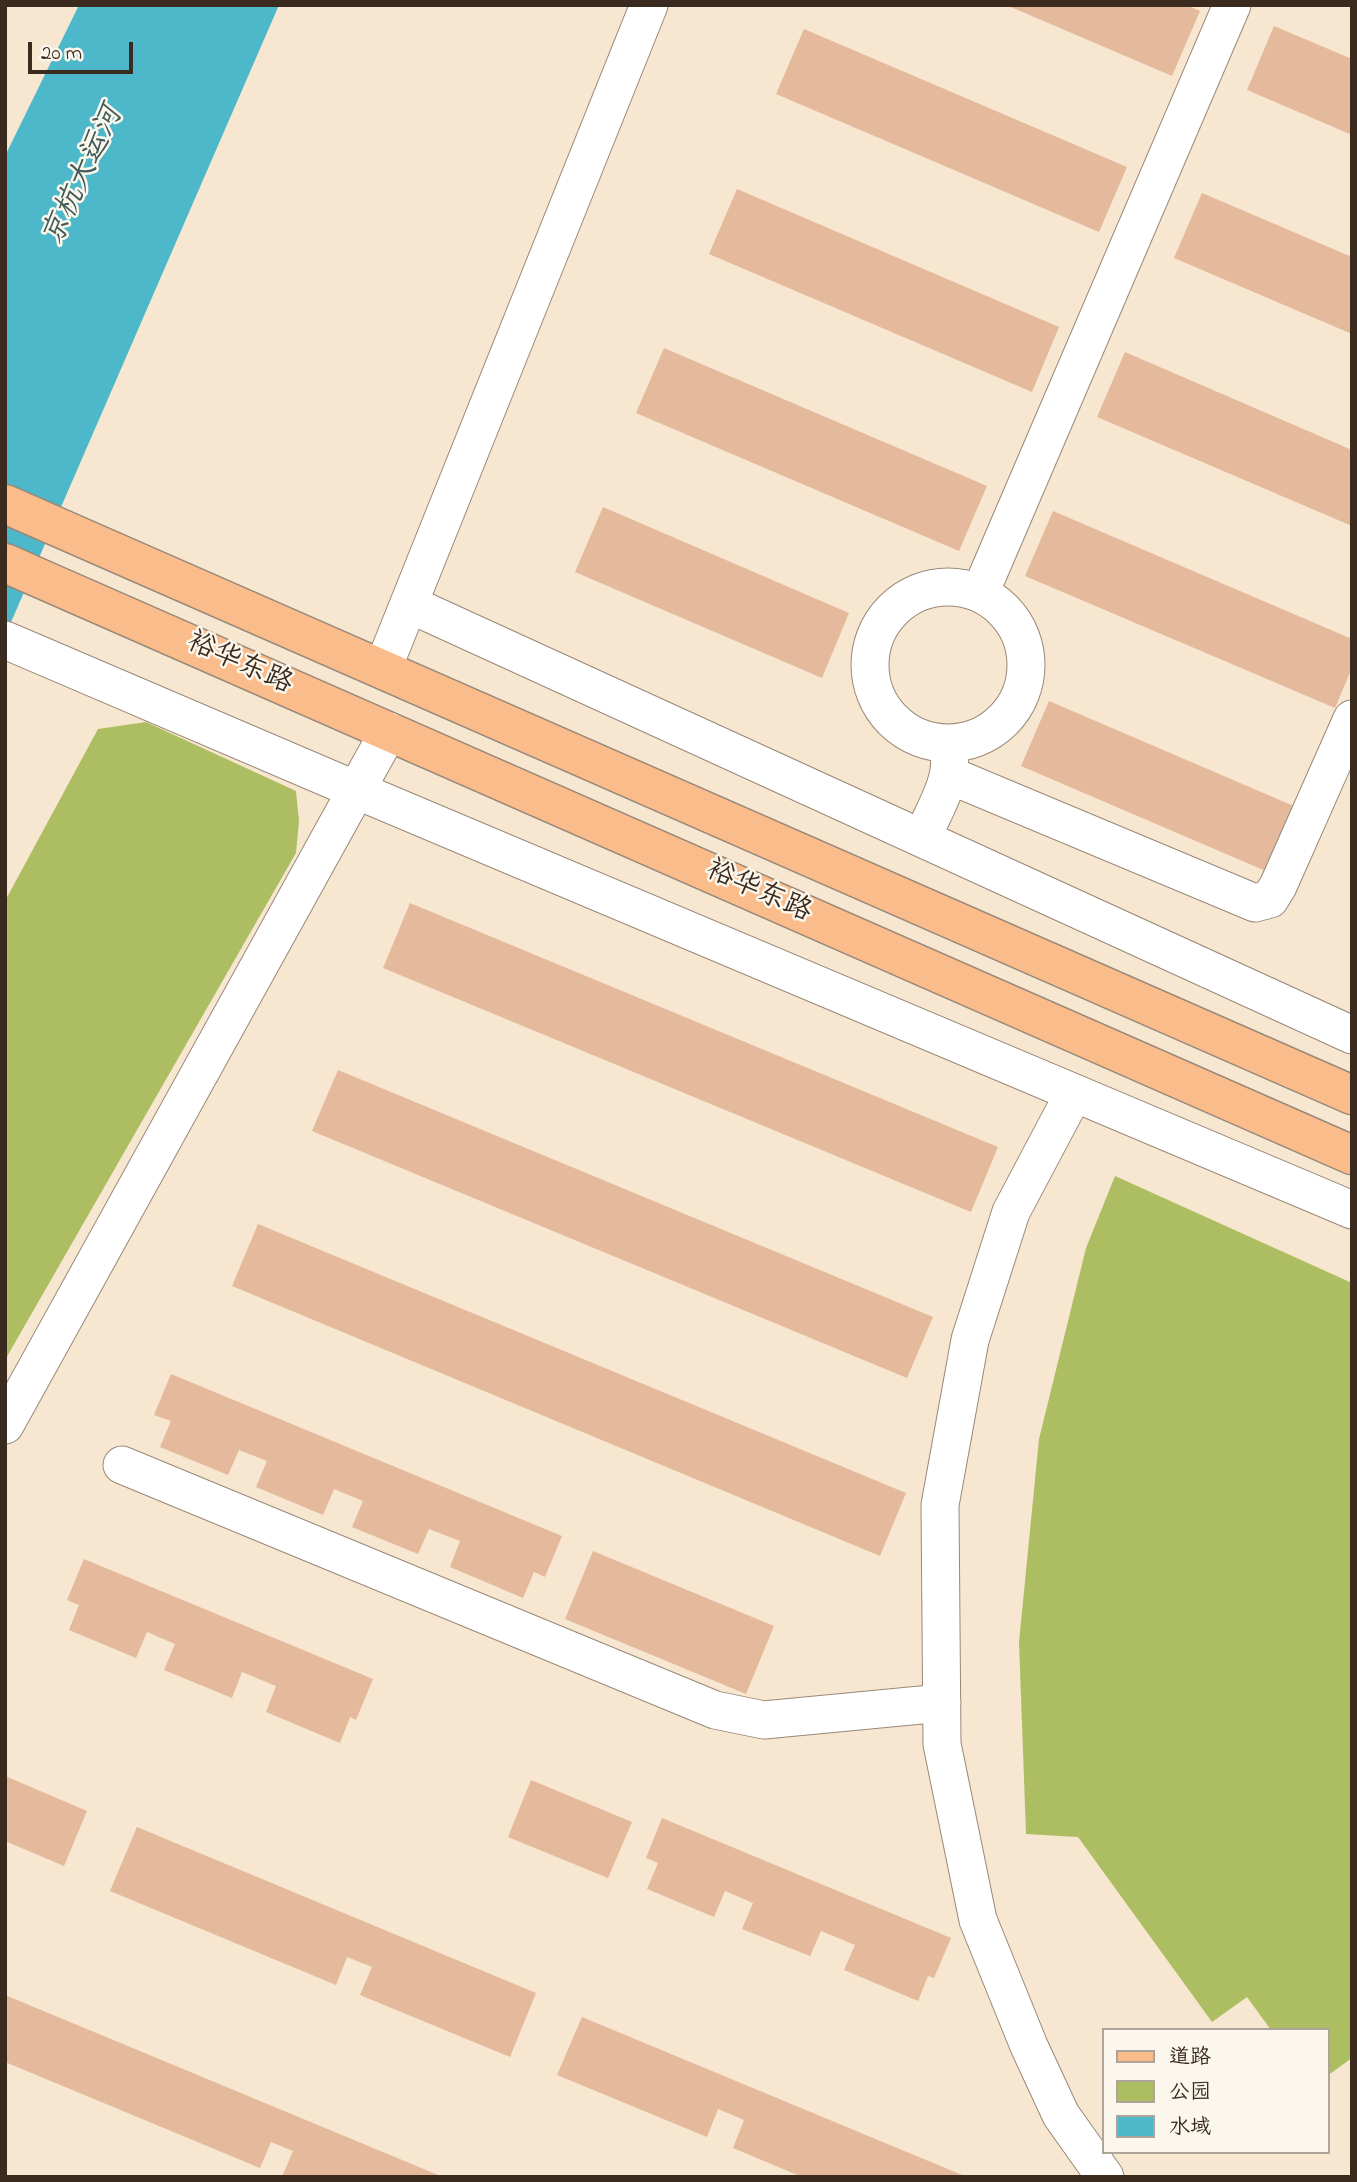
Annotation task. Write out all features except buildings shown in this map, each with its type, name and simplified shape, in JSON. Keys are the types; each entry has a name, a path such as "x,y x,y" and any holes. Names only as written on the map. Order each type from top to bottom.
{"main road":[{"name":"裕华东路","path":"5,504 1352,1095"},
{"name":"裕华东路","path":"5,564 1352,1155"}],"street":[{"path":"383,668 649,5"},
{"path":"980,593 1232,5"},
{"path":"922,838 948,759 968,741 988,733 1003,721 1018,699 1026,672 1026,654 1021,636 1011,618 997,603 980,593 961,587 940,586 920,591 902,600 886,615 875,634 870,655 870,677 877,698 888,716 948,759 1255,903 1269,899 1278,886 1352,719"},
{"path":"409,604 1352,1035"},
{"path":"5,640 1352,1210"},
{"path":"5,1425 389,731"},
{"path":"1074,1093 1011,1212 970,1340 940,1505 942,1744 978,1920 1029,2046 1061,2115 1105,2177"},
{"path":"122,1465 715,1710 764,1720 942,1703"}],"green space":[{"path":"146,722 296,791 299,821 296,853 5,1360 5,901 98,729"},
{"path":"1115,1176 1352,1283 1352,2058 1329,2075 1329,2028 1270,2028 1247,1997 1212,2022 1078,1837 1026,1834 1019,1642 1039,1439 1086,1248"}],"water":[{"name":"京杭大运河","path":"79,5 279,5 5,636 5,156"}]}
